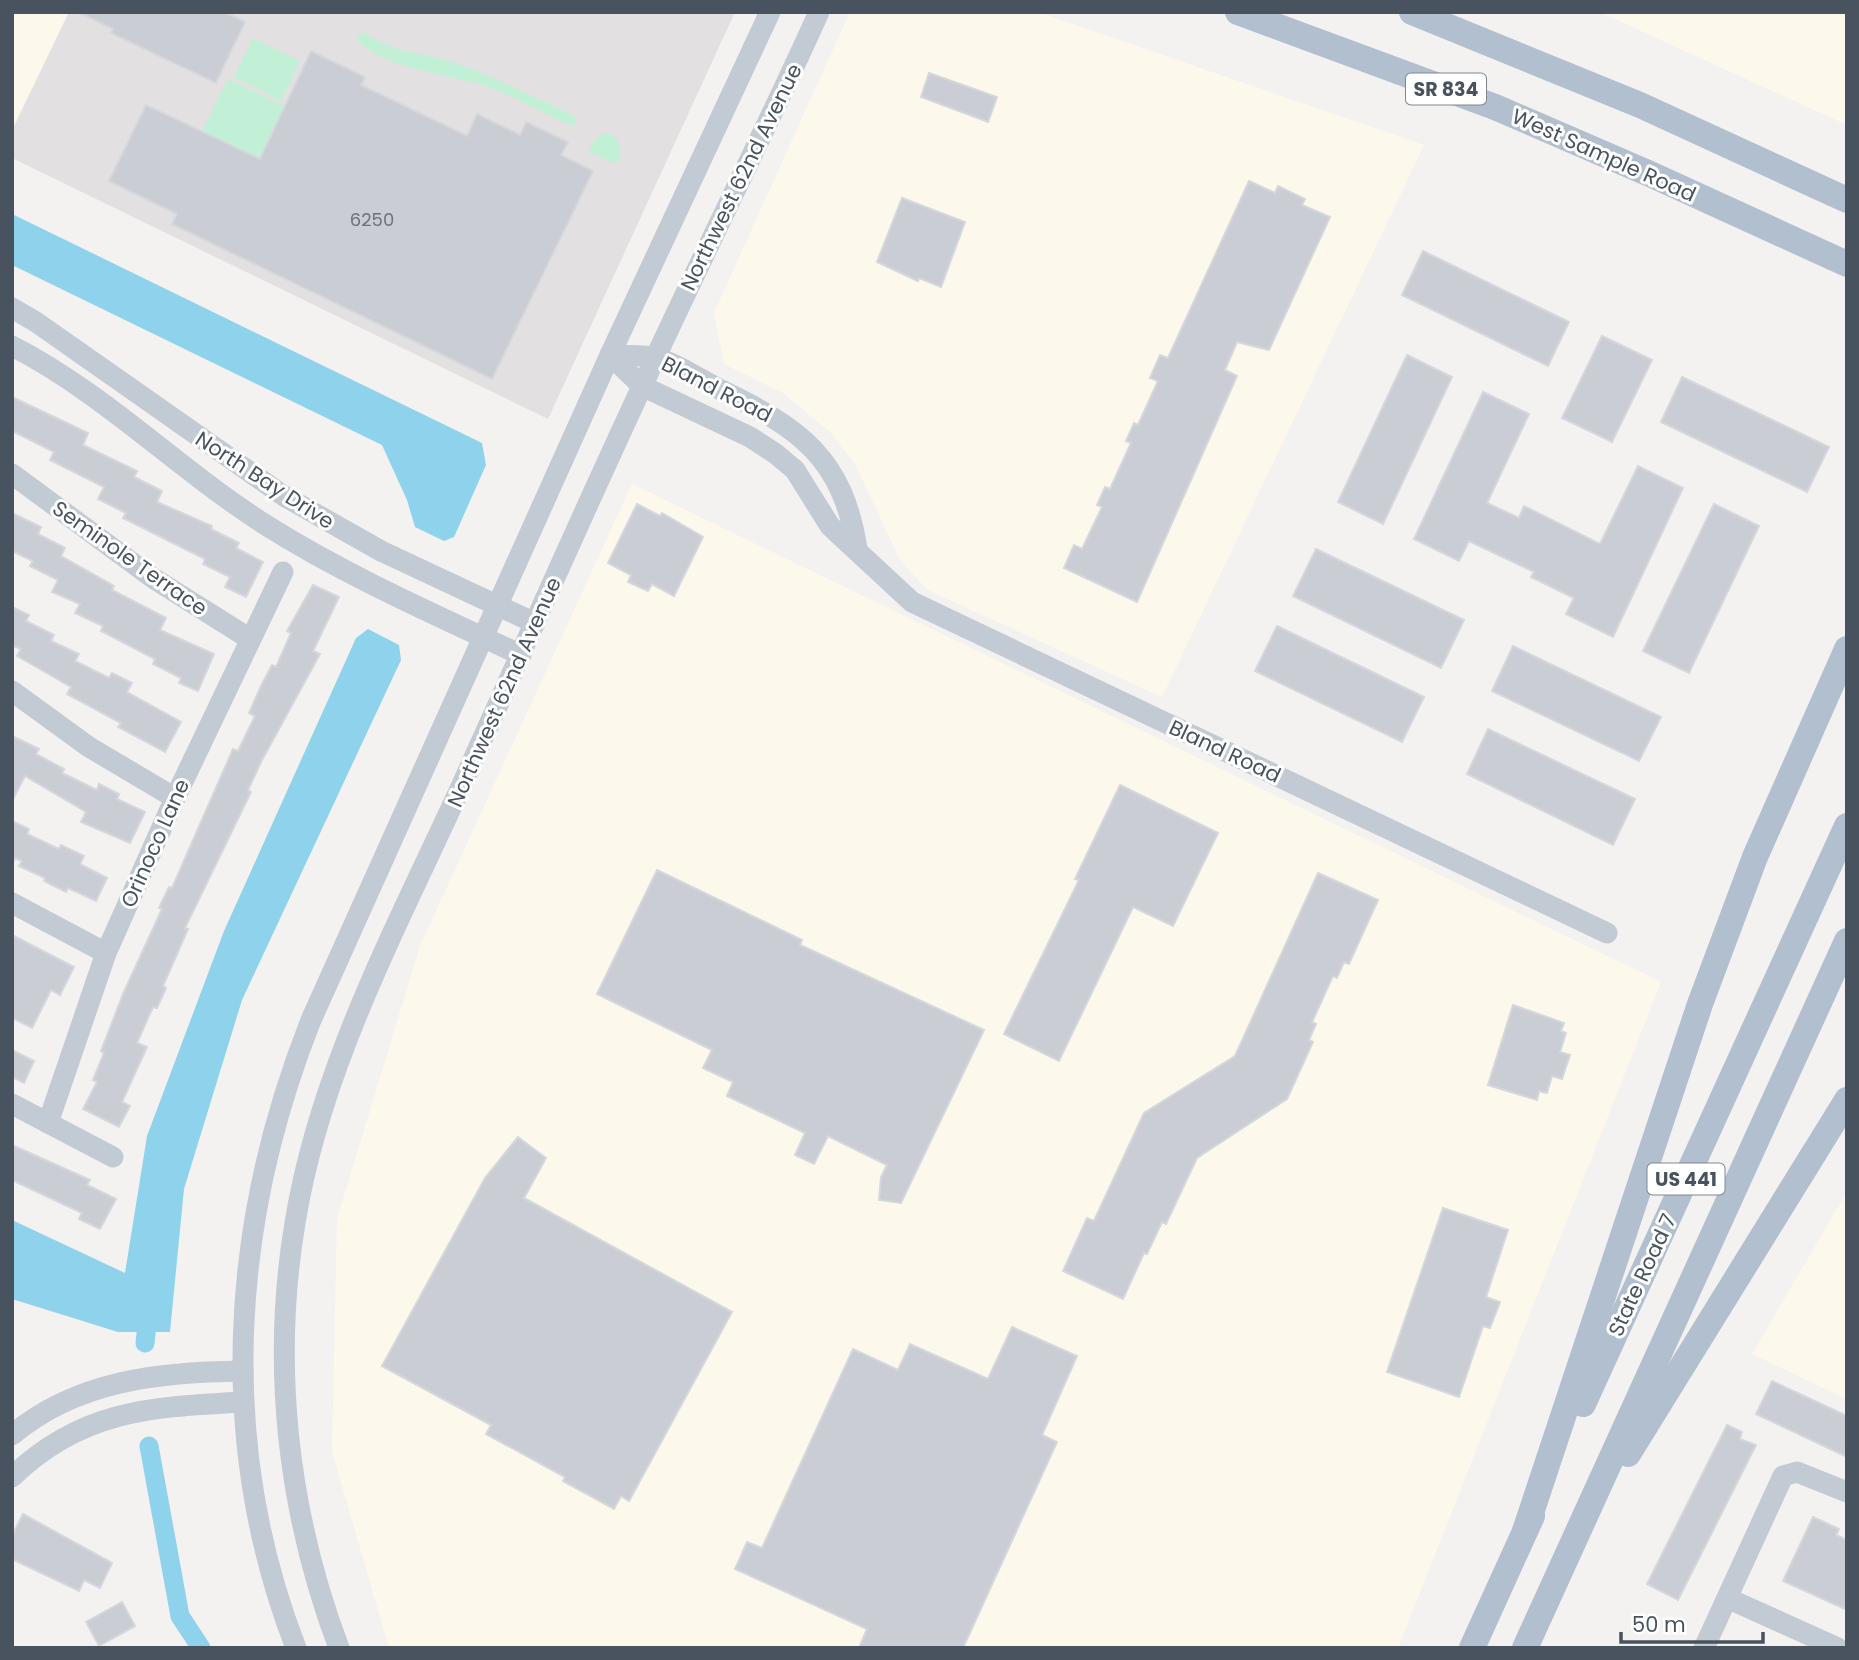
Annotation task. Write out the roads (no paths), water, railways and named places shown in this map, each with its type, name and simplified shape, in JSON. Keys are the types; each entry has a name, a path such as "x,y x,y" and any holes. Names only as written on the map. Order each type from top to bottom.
{"main road":[{"name":"West Sample Road","path":"1238,12 1505,111 1847,264"},
{"name":"SR 834","path":"1412,12 1551,67 1847,200"},
{"path":"1794,174 1847,187"},
{"path":"1525,1531 1700,1004 1755,856 1847,649"},
{"name":"State Road 7","path":"1472,1648 1847,826"},
{"name":"US 441","path":"1525,1648 1847,941"},
{"path":"1575,1538 1847,1100"}],"street":[{"name":"Northwest 62nd Avenue","path":"296,1648 267,1554 242,1402 249,1241 266,1155 292,1068 610,355 770,12"},
{"name":"Northwest 62nd Avenue","path":"339,1648 314,1580 295,1495 285,1400 288,1273 303,1182 317,1125 365,999 655,357 819,12"},
{"name":"North Bay Drive","path":"12,309 47,329 256,477 381,551 535,623"},
{"name":"North Bay Drive","path":"12,346 111,410 269,527 369,584 521,654"},
{"name":"Bland Road","path":"610,355 655,357 770,414 812,446 834,475 852,518 858,549"},
{"name":"Bland Road","path":"610,355 642,386 750,437 776,454 795,470 830,526 858,549 880,576 912,602 1607,933"},
{"name":"Seminole Terrace","path":"12,474 153,578 250,639"},
{"path":"239,506 256,477"},
{"name":"Orinoco Lane","path":"48,1123 106,953 175,799 283,572"},
{"path":"12,691 89,747 175,799"},
{"path":"12,903 106,953"},
{"path":"12,1104 113,1157"},
{"path":"12,1435 60,1396 135,1379 243,1370"},
{"path":"60,1396 78,1429"},
{"path":"12,1445 19,1471 37,1453 78,1429 111,1417 242,1402"},
{"path":"1704,1648 1783,1476 1797,1472 1847,1492"},
{"path":"1727,1598 1838,1648"}],"water":[{"path":"12,214 482,443 486,465 454,537 444,541 415,527 407,500 382,445 12,265"},
{"path":"368,629 399,645 401,660 242,1000 184,1189 170,1332 118,1332 12,1299 12,1220 125,1273 147,1136 224,931 356,638"}],"waterway":[{"path":"145,1343 149,1306"},
{"path":"149,1446 180,1616 201,1648"}]}
